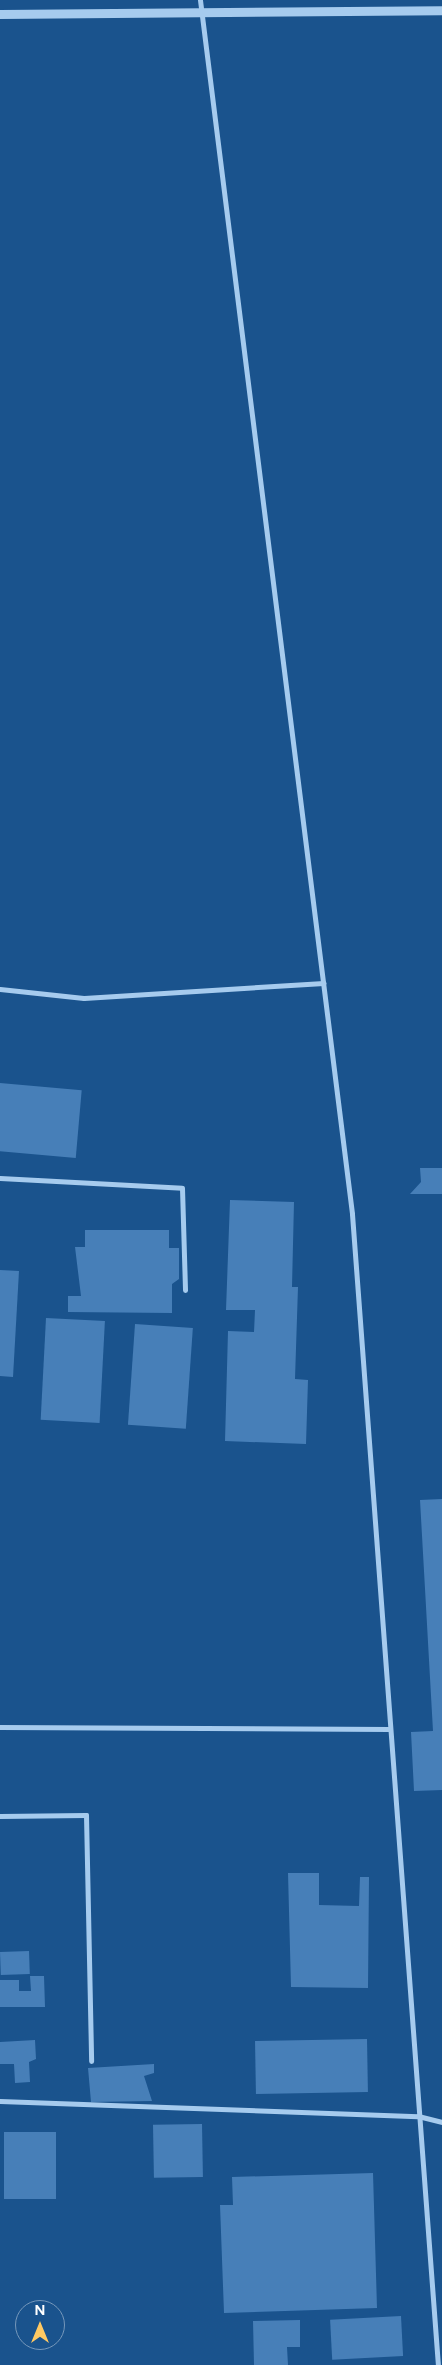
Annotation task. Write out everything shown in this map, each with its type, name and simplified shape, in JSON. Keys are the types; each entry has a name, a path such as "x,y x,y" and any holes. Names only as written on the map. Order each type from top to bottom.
{"street":[{"path":"200,0 204,13 352,1214 438,2365"},
{"path":"0,14 442,10"},
{"path":"0,989 84,998 324,984"},
{"path":"0,1178 182,1188 185,1290"},
{"path":"0,1727 389,1729"},
{"path":"0,1816 86,1815 91,2061"},
{"path":"0,2101 418,2116 442,2122"}],"building":[{"path":"0,1083 82,1090 76,1158 0,1151"},
{"path":"420,1168 442,1168 442,1194 410,1194 421,1182"},
{"path":"230,1200 294,1202 292,1287 298,1287 295,1379 308,1380 306,1444 225,1441 228,1331 254,1332 255,1310 226,1310"},
{"path":"85,1230 169,1230 169,1248 179,1248 179,1279 172,1284 172,1313 68,1312 68,1296 81,1296 75,1247 85,1247"},
{"path":"0,1270 19,1271 13,1377 0,1376"},
{"path":"46,1318 105,1321 100,1423 41,1420"},
{"path":"135,1324 193,1328 186,1429 128,1425"},
{"path":"442,1499 442,1790 414,1791 411,1732 433,1731 420,1500"},
{"path":"288,1873 319,1873 319,1905 359,1906 360,1877 369,1877 368,1988 291,1987"},
{"path":"29,1951 30,1974 1,1975 0,1952"},
{"path":"30,1976 44,1976 45,2007 0,2007 0,1980 19,1980 19,1991 31,1991"},
{"path":"367,2039 368,2092 256,2094 255,2041"},
{"path":"35,2040 36,2059 29,2062 30,2082 15,2083 14,2064 0,2064 0,2042"},
{"path":"154,2064 154,2073 144,2076 152,2101 91,2102 88,2068"},
{"path":"202,2124 203,2177 154,2178 153,2125"},
{"path":"4,2132 56,2132 56,2199 4,2199"},
{"path":"373,2173 377,2308 224,2313 220,2205 233,2205 232,2177"},
{"path":"401,2316 403,2356 332,2360 330,2320"},
{"path":"300,2320 300,2347 287,2347 288,2365 254,2365 253,2321"}]}
